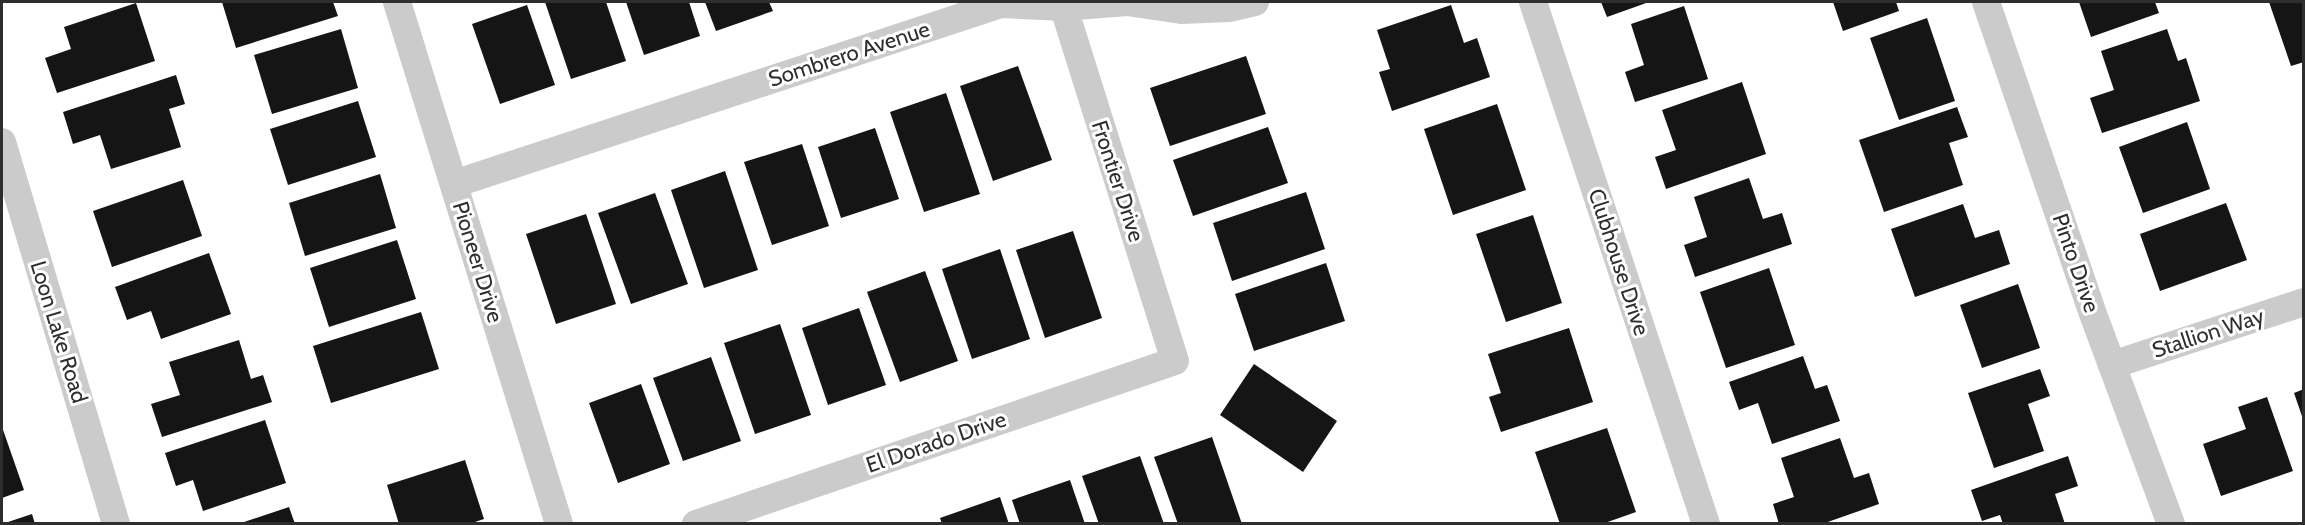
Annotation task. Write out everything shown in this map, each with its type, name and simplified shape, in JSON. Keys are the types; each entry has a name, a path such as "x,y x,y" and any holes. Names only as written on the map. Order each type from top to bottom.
{"street":[{"name":"Pioneer Drive","path":"397,2 559,524"},
{"name":"Sombrero Avenue","path":"454,184 1001,4 1127,2 1181,10 1229,8 1255,2"},
{"name":"Clubhouse Drive","path":"1533,2 1706,524"},
{"name":"Pinto Drive","path":"1986,2 2112,365 2171,524"},
{"name":"Frontier Drive","path":"1062,4 1175,361"},
{"name":"Loon Lake Road","path":"2,141 116,524"},
{"name":"Stallion Way","path":"2112,365 2304,302"},
{"name":"El Dorado Drive","path":"696,524 1175,361"}],"building":[{"path":"222,2 333,2 338,16 236,48"},
{"path":"545,2 606,2 626,61 571,79"},
{"path":"626,2 689,2 700,36 644,55"},
{"path":"705,2 769,2 773,11 716,31"},
{"path":"1601,2 1649,2 1607,17"},
{"path":"1833,2 1896,2 1899,11 1843,31"},
{"path":"2079,2 2155,2 2159,13 2091,37"},
{"path":"2269,2 2304,2 2304,62 2291,66"},
{"path":"136,3 155,61 57,93 45,58 71,49 64,27"},
{"path":"527,5 555,85 500,104 472,24"},
{"path":"1451,5 1464,43 1477,38 1490,77 1392,111 1379,72 1390,69 1377,30"},
{"path":"1684,6 1708,79 1635,102 1625,72 1644,65 1631,24"},
{"path":"1927,18 1955,101 1899,120 1870,38"},
{"path":"341,29 358,88 272,114 254,55"},
{"path":"2167,29 2178,61 2186,58 2200,101 2102,133 2090,98 2114,90 2101,51"},
{"path":"1246,56 1266,114 1170,146 1150,88"},
{"path":"1018,66 1052,160 993,181 960,86"},
{"path":"176,75 185,104 169,109 181,147 111,169 100,135 73,144 63,112"},
{"path":"1742,82 1766,154 1666,189 1655,157 1676,150 1662,110"},
{"path":"946,93 980,194 924,212 890,112"},
{"path":"358,101 376,157 288,185 270,129"},
{"path":"1497,104 1526,190 1453,215 1424,129"},
{"path":"1957,107 1968,137 1949,143 1963,185 1884,212 1859,140"},
{"path":"2187,122 2210,189 2143,213 2119,147"},
{"path":"1268,127 1288,183 1193,216 1173,160"},
{"path":"875,128 899,199 841,218 818,147"},
{"path":"802,144 829,226 772,245 744,162"},
{"path":"725,171 758,270 704,288 671,190"},
{"path":"380,174 396,228 305,256 289,203"},
{"path":"1749,178 1763,219 1782,213 1792,244 1695,277 1684,245 1707,237 1694,197"},
{"path":"183,180 202,236 112,267 93,211"},
{"path":"1306,192 1325,249 1232,281 1213,223"},
{"path":"655,193 688,284 631,304 598,213"},
{"path":"2226,203 2247,260 2160,291 2140,234"},
{"path":"1963,204 1975,238 1999,230 2010,264 1915,297 1891,229"},
{"path":"586,214 616,304 556,324 526,234"},
{"path":"1533,215 1562,303 1506,322 1476,234"},
{"path":"1073,231 1102,318 1045,338 1016,250"},
{"path":"397,240 416,299 329,327 310,268"},
{"path":"1000,249 1030,339 972,359 942,269"},
{"path":"209,253 231,314 161,339 151,311 127,320 115,287"},
{"path":"1326,263 1345,321 1254,351 1235,294"},
{"path":"1769,268 1795,345 1726,368 1700,292"},
{"path":"925,271 958,361 900,382 867,292"},
{"path":"2018,284 2040,348 1982,368 1960,305"},
{"path":"859,308 886,385 828,405 802,328"},
{"path":"421,312 439,369 331,403 313,346"},
{"path":"780,324 811,415 755,434 724,343"},
{"path":"1569,328 1593,402 1501,432 1489,397 1501,393 1488,354"},
{"path":"239,340 251,379 263,375 272,402 162,437 151,404 180,395 169,362"},
{"path":"1803,356 1815,389 1827,385 1840,421 1772,444 1758,403 1739,410 1729,382"},
{"path":"711,357 741,441 683,461 653,378"},
{"path":"1254,364 1337,421 1303,472 1220,415"},
{"path":"2040,369 2050,396 2028,404 2044,451 1994,468 1968,393"},
{"path":"641,384 670,464 618,483 589,403"},
{"path":"2304,389 2304,419 2303,419 2294,393"},
{"path":"2267,397 2293,471 2221,496 2203,444 2246,429 2238,407"},
{"path":"265,420 286,483 203,511 193,480 176,486 165,453"},
{"path":"2,427 24,490 2,498"},
{"path":"1607,428 1636,512 1602,524 1560,524 1535,452"},
{"path":"1212,437 1242,524 1178,524 1154,457"},
{"path":"1840,438 1854,478 1869,473 1879,504 1822,524 1779,524 1773,504 1794,497 1781,458"},
{"path":"1140,456 1164,524 1099,524 1082,476"},
{"path":"2068,456 2078,486 2055,494 2065,524 2003,524 2000,515 1982,521 1971,490"},
{"path":"465,460 484,519 469,524 399,524 387,485"},
{"path":"1070,480 1085,524 1020,524 1012,500"},
{"path":"1000,497 1009,524 942,524 940,518"},
{"path":"289,507 295,524 241,524 241,523"},
{"path":"32,514 35,524 5,524 5,523"}]}
